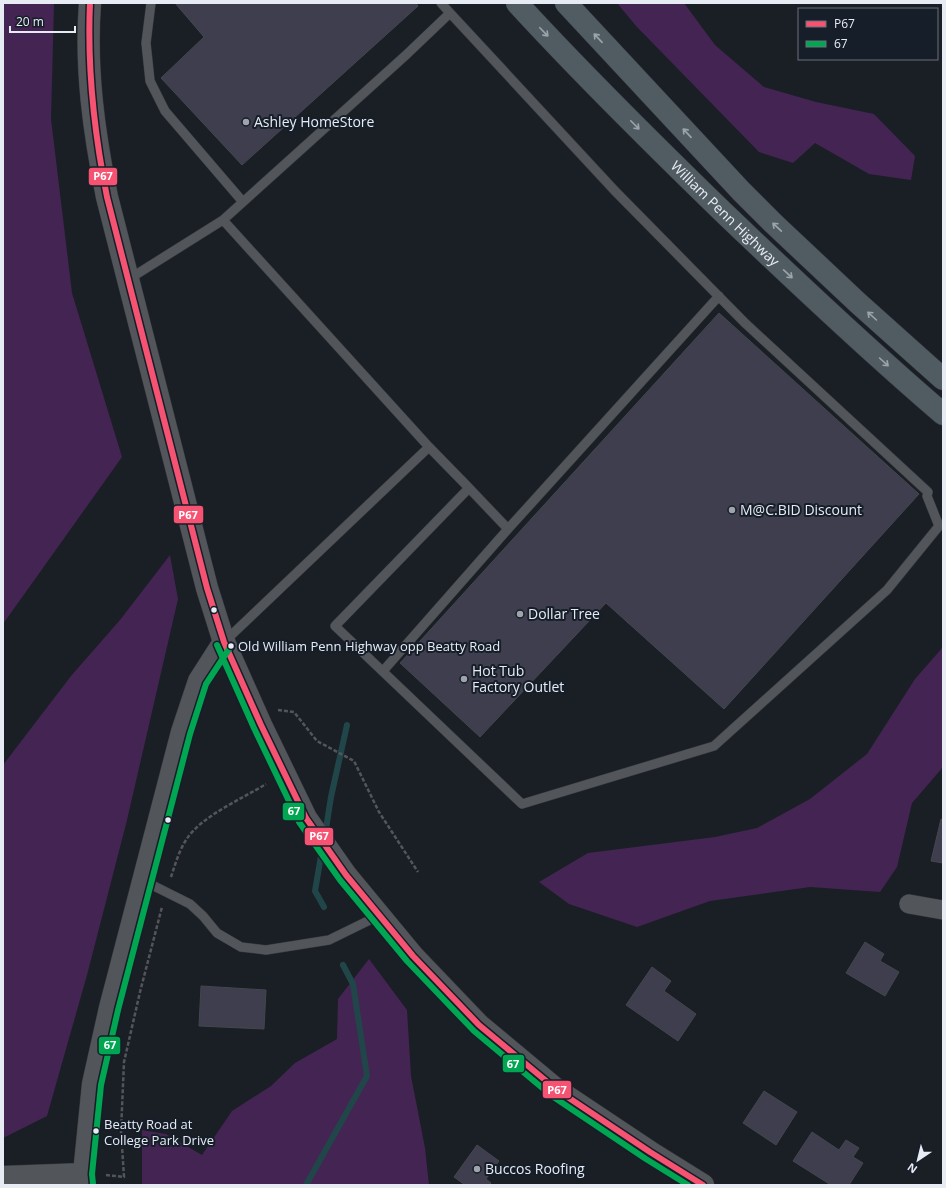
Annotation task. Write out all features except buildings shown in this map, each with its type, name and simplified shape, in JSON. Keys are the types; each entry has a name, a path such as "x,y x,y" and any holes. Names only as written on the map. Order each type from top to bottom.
{"highway":[{"name":"William Penn Highway","path":"517,3 584,74 700,189 840,322 943,414"},
{"name":"William Penn Highway","path":"566,3 762,212 858,303 943,379"}],"main road":[{"path":"90,3 88,52 92,115 107,197 207,588 224,642 253,708 306,818 346,875 413,956 479,1025 557,1090 650,1152 703,1185"},
{"path":"3,1177 85,1179 93,1084 110,1008 143,880 182,732 196,688 224,642"}],"street":[{"path":"909,904 943,910"}],"lane":[{"path":"151,3 146,43 150,81 165,111 243,202"},
{"path":"441,3 615,191 745,323 928,492 927,496 939,526 887,590 714,746 522,804 336,626 469,488"},
{"path":"129,280 223,220 406,55 450,13"},
{"path":"223,220 429,447 508,529"},
{"path":"383,671 508,529 719,296"},
{"path":"224,642 429,447"},
{"path":"143,880 190,904 203,916 217,933 241,947 266,950 329,940 380,915"}],"path":[{"path":"253,708 294,712 317,741 354,761 380,812 418,872"},
{"path":"85,1179 124,1177 121,1131 124,1062 140,992 167,891 179,854 186,839 205,820 284,773"}],"shaded area":[{"path":"3,3 54,3 51,119 72,293 122,457 3,624"},
{"path":"617,3 684,3 715,45 764,87 816,102 874,114 915,156 911,180 869,174 815,143 793,163 759,152 636,26"},
{"path":"170,555 178,599 127,820 87,975 47,1116 3,1138 3,765 71,676 120,620"},
{"path":"943,647 943,767 912,803 897,867 880,892 810,887 710,901 637,927 569,904 539,882 588,853 715,837 757,828 810,799 867,754 915,679"},
{"path":"369,959 407,1010 411,1076 425,1148 429,1185 142,1185 142,1130 166,1134 202,1155 232,1111 271,1086 295,1063 337,1039 338,999"}],"waterway":[{"path":"325,835 331,797 347,725"},
{"path":"322,850 315,891 324,907"},
{"path":"306,1185 367,1076 353,984 343,965"}],"transit line":[{"name":"P67","path":"90,3 89,28 92,100 98,149 107,197 207,588 224,642 261,725 306,818 346,875 413,956 479,1025 557,1090 650,1152 703,1185"},
{"name":"67","path":"217,645 254,728 299,822 340,880 407,961 474,1031 552,1096 646,1159 688,1185"},
{"name":"67","path":"93,1184 92,1174 101,1085 118,1010 190,734 206,684 231,646"}],"place":[{"name":"Ashley HomeStore","path":"246,122"},
{"name":"M@C.BID Discount","path":"732,510"},
{"name":"Dollar Tree","path":"520,614"},
{"name":"Old William Penn Highway opp Beatty Road","path":"231,646"},
{"name":"Hot Tub Factory Outlet","path":"464,679"},
{"name":"Beatty Road at College Park Drive","path":"96,1131"},
{"name":"Buccos Roofing","path":"477,1169"}]}
